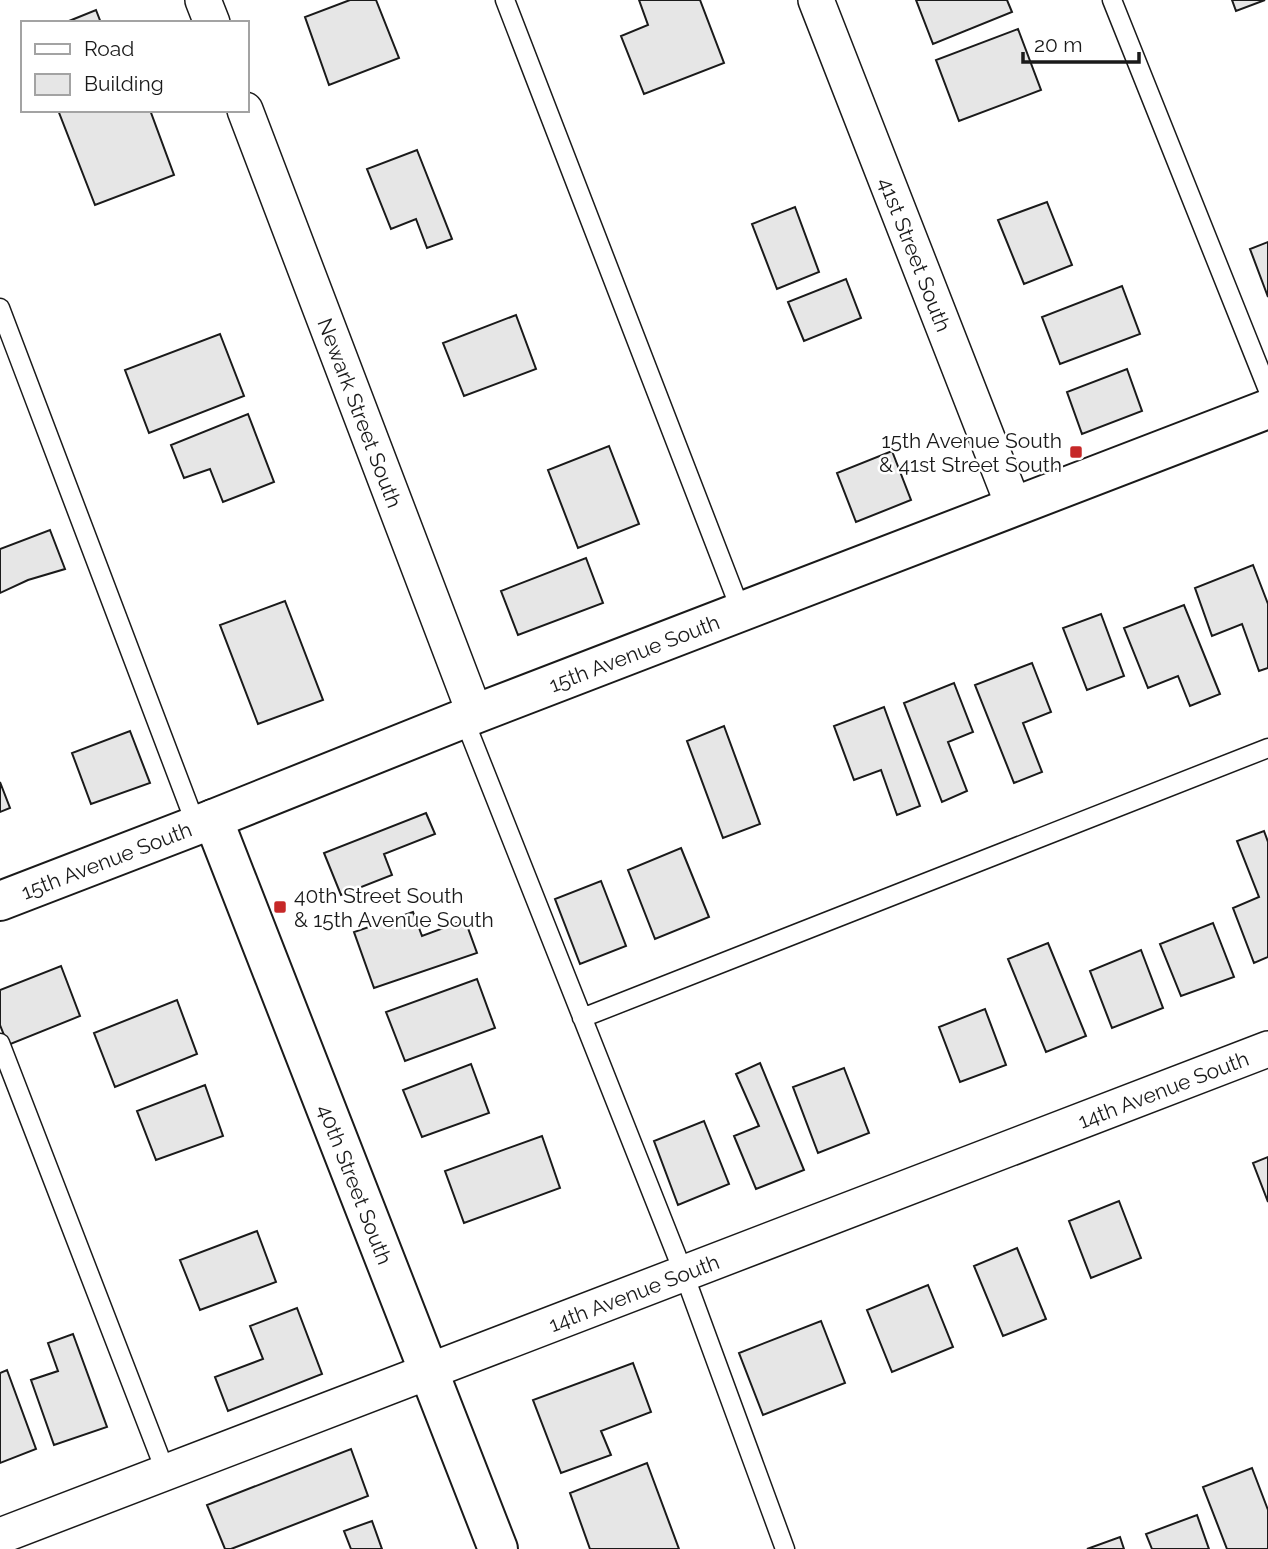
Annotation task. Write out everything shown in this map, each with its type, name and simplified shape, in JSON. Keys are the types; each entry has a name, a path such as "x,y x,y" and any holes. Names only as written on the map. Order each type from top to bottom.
{"street":[{"path":"203,0 211,21"},
{"name":"41st Street South","path":"816,0 1014,507"},
{"name":"Newark Street South","path":"246,112 469,716"},
{"name":"15th Avenue South","path":"0,901 469,716 1268,409"},
{"name":"40th Street South","path":"205,822 430,1372 498,1549"},
{"name":"14th Avenue South","path":"0,1536 1268,1049"}],"lane":[{"path":"505,0 741,611"},
{"path":"1112,0 1268,390"},
{"path":"0,308 205,822"},
{"path":"469,716 582,1018 684,1274 785,1549"},
{"path":"582,1018 1268,748"},
{"path":"0,1043 166,1473"}],"building":[{"path":"350,0 376,0 399,58 329,85 305,17"},
{"path":"639,0 700,0 724,63 644,94 621,36 648,25"},
{"path":"916,0 1007,0 1012,12 933,44"},
{"path":"1232,0 1265,0 1236,11"},
{"path":"96,10 100,21 69,21"},
{"path":"1018,29 1041,90 959,121 936,60"},
{"path":"59,112 151,112 174,175 95,205"},
{"path":"417,150 452,239 427,248 416,219 391,229 367,169"},
{"path":"1047,202 1072,265 1024,284 998,220"},
{"path":"795,207 819,272 777,289 752,224"},
{"path":"1268,242 1268,297 1250,249"},
{"path":"846,279 861,318 804,341 788,302"},
{"path":"1122,286 1140,334 1060,364 1042,317"},
{"path":"516,315 536,369 464,396 443,343"},
{"path":"220,334 244,396 149,433 125,370"},
{"path":"1127,369 1142,411 1082,434 1067,392"},
{"path":"248,414 274,482 223,502 210,469 184,478 171,445"},
{"path":"609,446 639,524 578,548 548,470"},
{"path":"892,451 911,500 856,522 837,473"},
{"path":"50,530 65,569 28,580 0,593 0,549"},
{"path":"586,558 603,603 518,635 501,591"},
{"path":"1253,565 1268,604 1268,668 1259,671 1242,624 1212,636 1195,588"},
{"path":"285,601 323,700 258,724 220,625"},
{"path":"1184,605 1220,694 1190,706 1178,676 1148,688 1124,628"},
{"path":"1101,614 1124,676 1087,690 1063,628"},
{"path":"1032,663 1051,712 1023,723 1042,772 1014,783 975,685"},
{"path":"954,683 973,732 948,742 967,791 942,802 904,703"},
{"path":"884,707 920,806 897,815 881,770 854,780 834,726"},
{"path":"724,726 760,824 723,838 687,741"},
{"path":"130,731 150,783 91,804 72,753"},
{"path":"0,782 10,808 0,812"},
{"path":"426,813 435,834 384,854 392,875 341,895 324,853"},
{"path":"1264,831 1268,842 1268,957 1254,963 1233,908 1259,897 1237,841"},
{"path":"681,848 709,917 655,939 628,870"},
{"path":"601,881 626,946 580,964 555,899"},
{"path":"413,912 422,936 465,920 477,953 374,988 354,932"},
{"path":"1213,923 1234,977 1181,996 1160,944"},
{"path":"1048,943 1086,1036 1046,1052 1008,959"},
{"path":"1141,950 1163,1008 1112,1028 1090,971"},
{"path":"61,966 80,1016 8,1045 0,1025 0,990"},
{"path":"477,979 495,1028 405,1061 386,1012"},
{"path":"177,1000 197,1054 115,1087 94,1033"},
{"path":"985,1009 1006,1065 960,1082 939,1027"},
{"path":"760,1063 804,1170 756,1189 734,1136 759,1126 736,1074"},
{"path":"471,1064 489,1113 422,1137 403,1090"},
{"path":"844,1068 869,1133 818,1153 793,1087"},
{"path":"205,1085 223,1136 156,1160 137,1111"},
{"path":"704,1121 729,1184 678,1205 654,1141"},
{"path":"542,1136 560,1188 464,1223 445,1171"},
{"path":"1268,1157 1268,1202 1253,1163"},
{"path":"1119,1201 1141,1258 1091,1278 1069,1221"},
{"path":"257,1231 276,1282 200,1310 180,1260"},
{"path":"1017,1248 1046,1319 1003,1336 974,1266"},
{"path":"928,1285 953,1347 892,1372 867,1310"},
{"path":"297,1308 322,1374 228,1411 215,1377 263,1359 250,1326"},
{"path":"821,1321 845,1383 763,1415 739,1353"},
{"path":"73,1334 107,1427 54,1445 31,1380 58,1371 48,1343"},
{"path":"633,1363 651,1412 601,1431 611,1455 561,1473 533,1400"},
{"path":"7,1370 36,1449 0,1463 0,1373"},
{"path":"351,1449 368,1496 225,1549 207,1505"},
{"path":"647,1463 679,1549 590,1549 570,1493"},
{"path":"1252,1468 1268,1510 1268,1549 1227,1549 1203,1487"},
{"path":"1197,1515 1209,1549 1152,1549 1146,1534"},
{"path":"372,1521 382,1549 351,1549 344,1531"},
{"path":"1120,1537 1124,1549 1087,1549"}],"place":[{"name":"15th Avenue South & 41st Street South","path":"1076,452"},
{"name":"40th Street South & 15th Avenue South","path":"280,907"}]}
